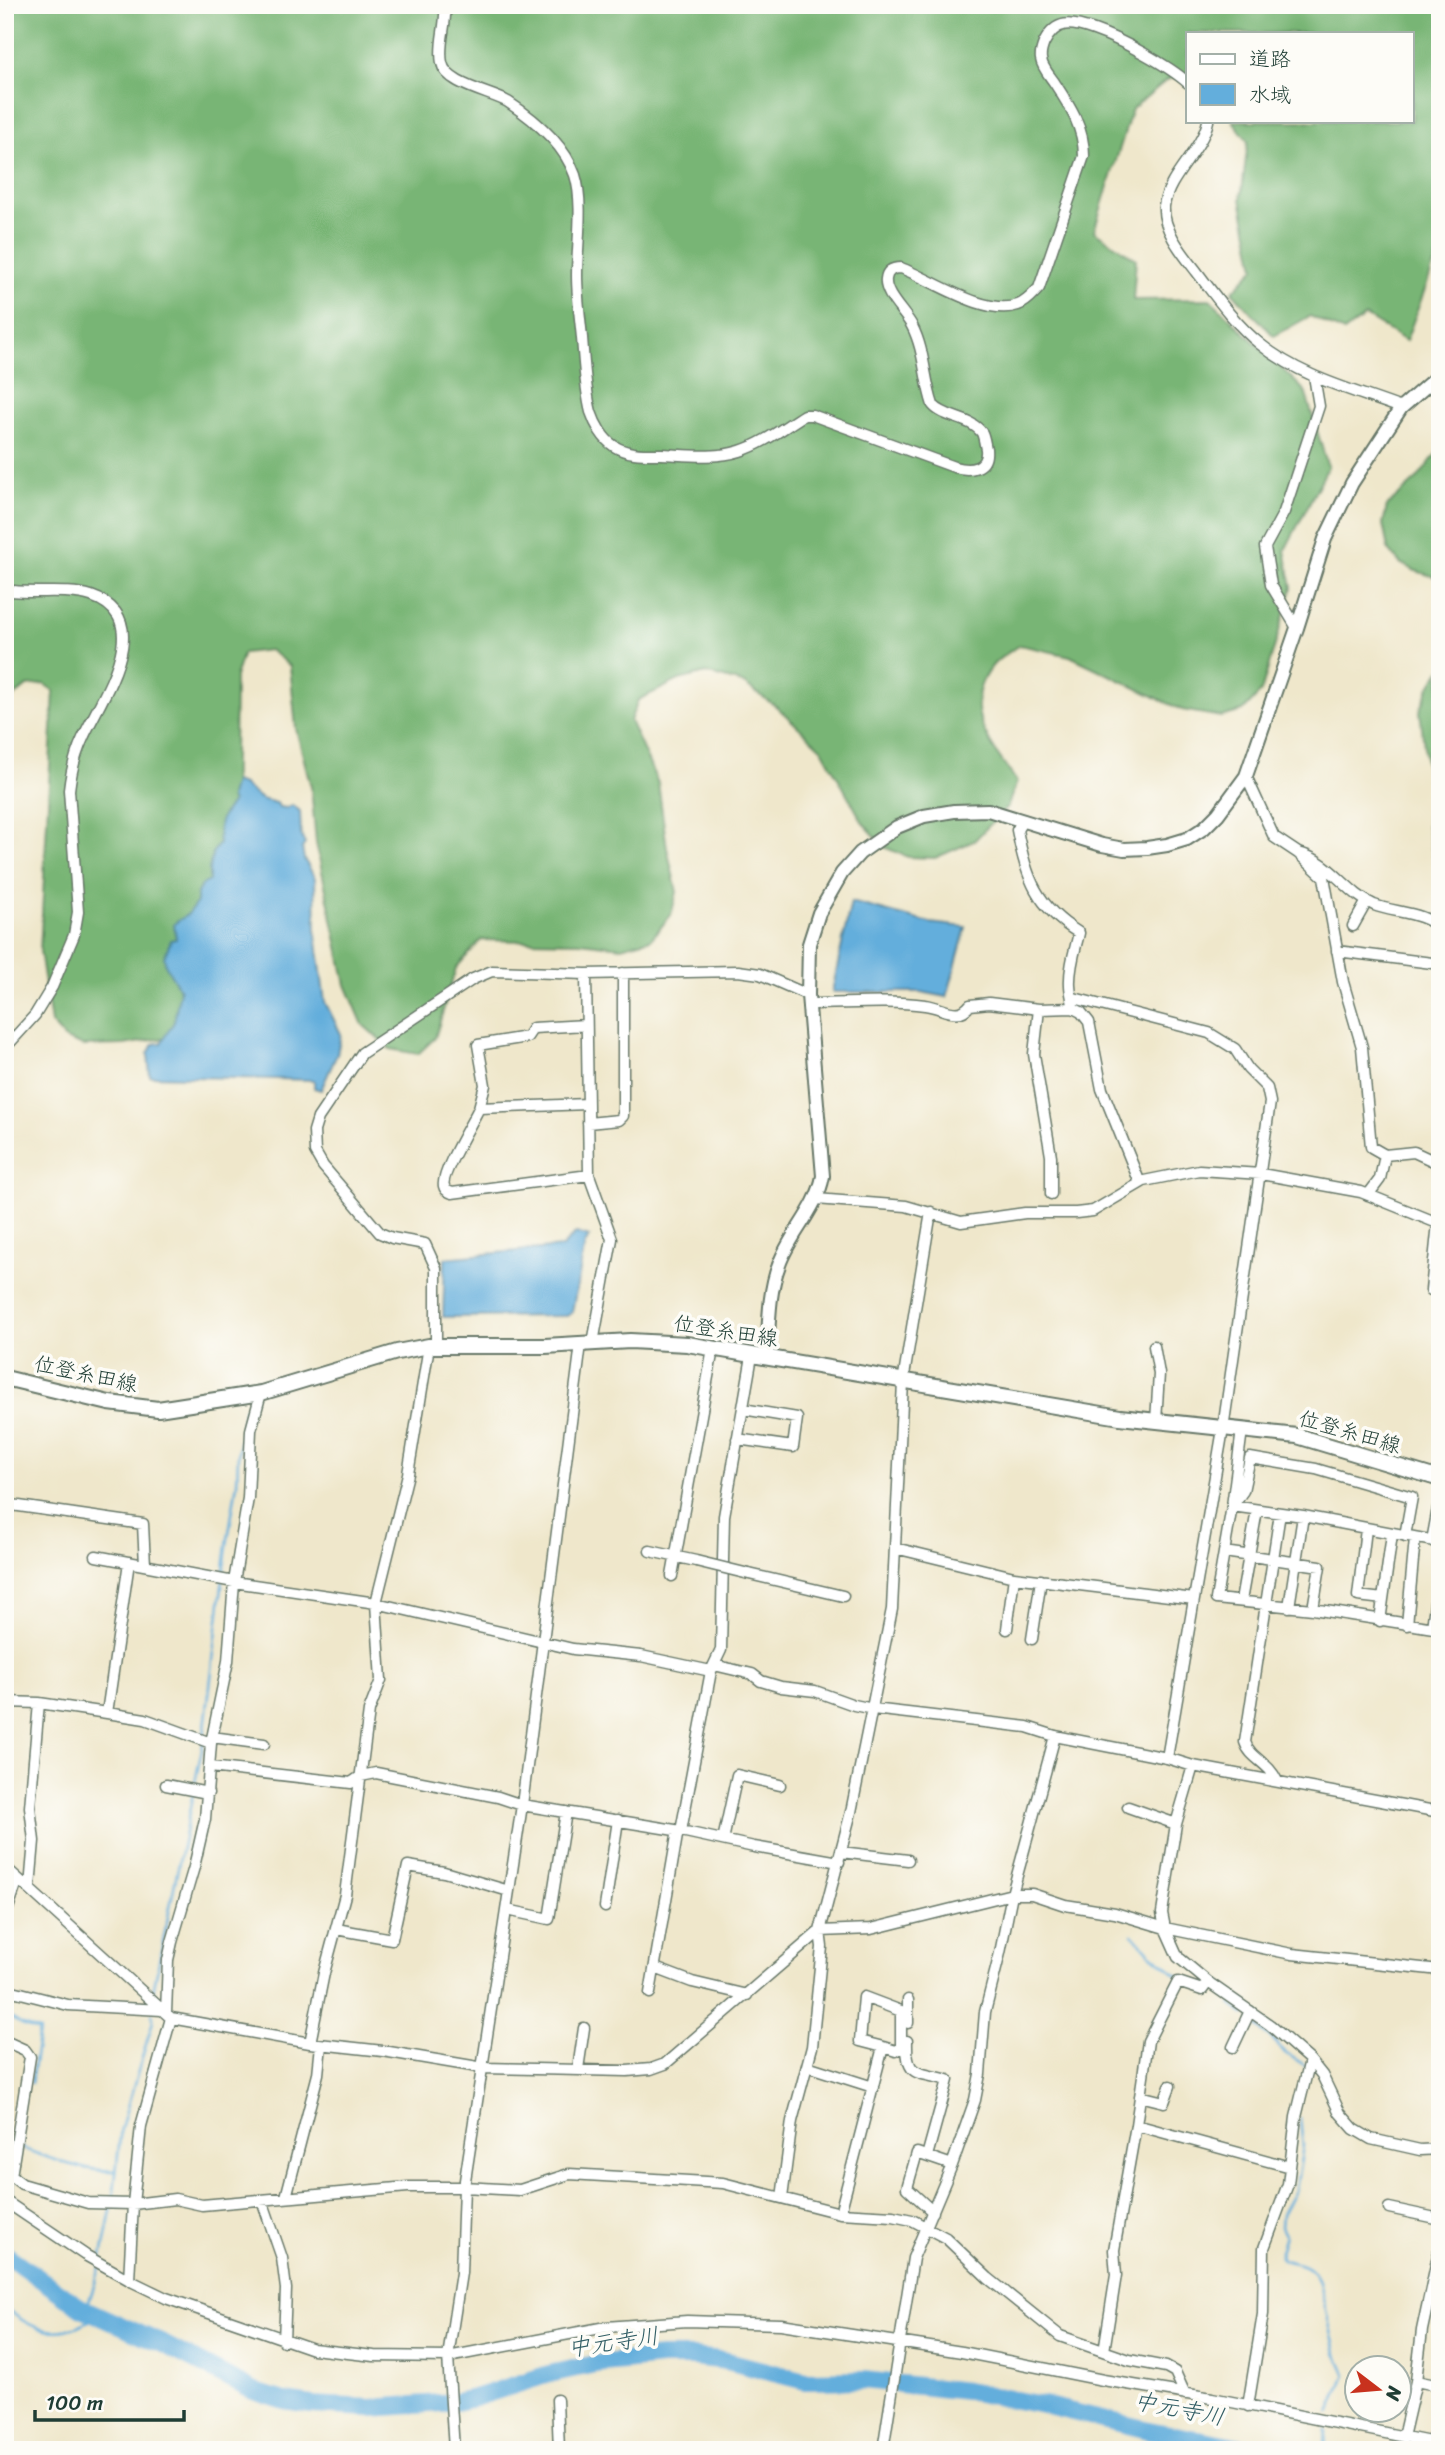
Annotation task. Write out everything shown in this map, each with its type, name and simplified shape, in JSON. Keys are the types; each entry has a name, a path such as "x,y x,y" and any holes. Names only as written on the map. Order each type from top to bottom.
{"main road":[{"name":"位登糸田線","path":"5,1378 109,1403 158,1409 261,1393 397,1352 433,1346 630,1341 687,1344 903,1382 1156,1421 1297,1436 1440,1479"}],"street":[{"path":"445,5 442,65 447,74 467,86 505,100 528,117 550,136 566,157 575,175 578,193 577,278 591,412 606,440 615,447 646,454 718,455 738,452 759,443 804,415 812,415 954,467 967,470 978,468 984,462 986,453 982,433 972,425 939,412 933,405 919,342 911,324 887,289 888,272 893,268 901,268 950,293 1002,307 1017,305 1030,298 1039,288 1084,156 1084,144 1072,110 1041,60 1041,50 1050,32 1059,26 1070,23 1099,31 1170,68 1186,81"},
{"path":"1208,122 1205,133 1166,198 1164,207 1171,233 1186,257 1237,323 1259,344 1282,360 1314,376 1401,408"},
{"path":"1297,628 1271,585 1265,547 1284,512 1319,406 1314,376"},
{"path":"650,1993 713,1668 721,1650 724,1516 743,1409 759,1357 778,1267 820,1191 823,1166 808,1000 809,943 819,913 842,873 860,853 879,838 924,816 954,811 988,810 1102,845 1124,849 1167,845 1187,839 1204,828 1247,776 1325,539 1352,483 1401,408 1437,381"},
{"path":"5,590 92,596 115,614 124,633 125,643 120,660 76,754 71,774 69,790 78,912 74,935 52,987 34,1015 5,1048"},
{"path":"1247,776 1274,837 1298,853 1324,877 1343,982 1362,1047 1371,1147 1385,1155 1414,1152 1440,1164"},
{"path":"1023,820 1017,830 1028,875 1046,906 1058,919 1079,933 1069,987 1073,1003 1089,1022 1102,1090 1140,1183"},
{"path":"1298,853 1315,858 1367,901 1388,910 1430,920 1440,929"},
{"path":"1353,926 1367,901"},
{"path":"1337,951 1440,964"},
{"path":"286,2197 318,2074 316,2044 324,1973 345,1895 369,1711 381,1680 376,1603 408,1474 433,1346 436,1268 425,1244 380,1233 323,1166 315,1153 314,1131 318,1118 362,1053 473,979 492,971 586,974 738,971 760,974 808,1000 915,1004 934,1006 959,1014 964,1013 970,1006 989,1003 1038,1009 1073,1003 1209,1033 1235,1049 1248,1069 1267,1088 1270,1102 1223,1429 1167,1758"},
{"path":"588,1123 620,1120 623,1116 623,973"},
{"path":"454,2450 448,2362 461,2273 464,2187 484,2068 522,1805 542,1642 587,1344 612,1239 589,1175 586,974"},
{"path":"1038,1009 1034,1054 1051,1156 1051,1194"},
{"path":"586,1025 533,1028 527,1037 478,1045 485,1085 479,1108 444,1181 446,1190 452,1193 589,1175"},
{"path":"479,1108 588,1104"},
{"path":"1368,1195 1380,1179 1385,1155"},
{"path":"816,1199 906,1206 961,1222 1025,1213 1093,1211 1140,1183 1171,1174 1199,1170 1261,1174 1368,1195 1439,1224 1431,1290"},
{"path":"782,2198 792,2121 812,2047 822,1947 820,1931 840,1857 892,1609 903,1382 931,1212"},
{"path":"1154,1346 1159,1374 1156,1421"},
{"path":"672,1576 713,1349"},
{"path":"129,2280 133,2203 143,2115 166,2014 168,1960 205,1819 211,1740 228,1661 234,1582 248,1498 251,1430 261,1393"},
{"path":"737,1439 793,1447 797,1418 743,1409"},
{"path":"1242,1430 1216,1599 1313,1609 1436,1629 1440,1564"},
{"path":"1232,1506 1243,1490 1250,1458 1316,1469 1412,1497 1407,1626"},
{"path":"1232,1506 1436,1542 1438,1503"},
{"path":"5,1504 143,1524 145,1565"},
{"path":"1241,1601 1257,1510"},
{"path":"1277,1781 1272,1770 1247,1750 1245,1742 1280,1513"},
{"path":"1289,1606 1303,1517"},
{"path":"1366,1529 1359,1596 1383,1600"},
{"path":"1380,1621 1392,1534"},
{"path":"895,1548 1014,1577 1194,1599"},
{"path":"650,1550 843,1596"},
{"path":"1224,1552 1320,1566 1313,1609"},
{"path":"96,1556 234,1582 376,1603 573,1648 752,1674 771,1684 815,1691 873,1709 1027,1727 1055,1736 1167,1758 1193,1766 1440,1812"},
{"path":"107,1713 129,1562"},
{"path":"1007,1629 1014,1577"},
{"path":"1032,1639 1041,1580"},
{"path":"5,1702 39,1703 145,1719 211,1740 264,1744"},
{"path":"30,1887 34,1842 30,1807 39,1703"},
{"path":"883,2450 913,2258 952,2165 975,2099 980,2074 985,2012 1012,1894 1055,1736"},
{"path":"1193,1766 1176,1824 1162,1913 1165,1928 1178,1956 1208,1982 1292,2043 1310,2060 1322,2075 1339,2113 1354,2129 1371,2139 1420,2150 1440,2149"},
{"path":"210,1767 351,1783 361,1776 376,1773 498,1797 522,1805 680,1830 723,1840 840,1857 908,1860"},
{"path":"723,1840 737,1774 780,1785"},
{"path":"166,1785 208,1793"},
{"path":"1128,1807 1176,1824"},
{"path":"507,1910 549,1919 566,1812"},
{"path":"605,1907 618,1821"},
{"path":"336,1929 392,1938 408,1866 444,1872 509,1891"},
{"path":"5,1867 166,2014"},
{"path":"5,1917 18,1879"},
{"path":"5,2014 8,1989 68,2005 166,2014 316,2044 383,2051 484,2068 627,2071 651,2069 665,2064 820,1931 871,1930 1012,1894 1032,1894 1066,1905 1115,1913 1165,1928 1292,1954 1440,1970"},
{"path":"654,1968 692,1982 747,1995"},
{"path":"1104,2351 1116,2275 1114,2250 1148,2041 1178,1982 1202,1990 1208,1982"},
{"path":"864,1997 901,2011 901,2048 897,2051 883,2047 860,2041 864,1997"},
{"path":"908,2000 907,2063 911,2069 948,2080 927,2156"},
{"path":"1233,2047 1250,2011"},
{"path":"578,2069 584,2028"},
{"path":"5,2041 25,2050 30,2057 8,2174 22,2184 88,2203 175,2199 202,2205 218,2205 408,2188 520,2190 569,2174 723,2183 840,2213 893,2216 927,2226 946,2238 988,2278 1060,2336 1129,2360 1166,2367 1175,2372 1185,2394"},
{"path":"840,2213 883,2047"},
{"path":"1248,2406 1263,2314 1264,2248 1270,2227 1285,2196 1296,2116 1310,2060"},
{"path":"807,2066 873,2087"},
{"path":"1140,2096 1164,2102 1170,2086"},
{"path":"1136,2125 1290,2167"},
{"path":"933,2212 907,2188 917,2152 952,2165"},
{"path":"262,2200 282,2258 286,2289 284,2341"},
{"path":"5,2202 85,2256 166,2298 313,2349 448,2362 606,2327 687,2322 781,2324 1185,2394 1436,2443 1440,2416"},
{"path":"1389,2208 1440,2219"},
{"path":"1403,2437 1416,2381 1422,2330 1440,2246"},
{"path":"1416,2381 1440,2386"},
{"path":"558,2400 559,2450"}],"green space":[{"path":"5,5 1440,5 1440,248 1406,341 1365,316 1344,332 1310,316 1274,336 1232,292 1255,268 1241,199 1248,141 1234,122 1414,122 1414,32 1186,32 1186,76 1168,79 1132,109 1094,231 1136,259 1133,300 1210,299 1305,391 1328,467 1285,550 1292,588 1261,692 1243,711 1221,717 1182,710 1070,656 1020,645 993,665 978,696 982,726 1017,782 1007,807 974,841 935,858 908,857 886,848 863,823 822,749 777,707 742,683 706,673 679,680 638,700 630,721 658,783 667,848 677,892 671,915 651,939 621,947 580,942 481,940 456,968 435,1038 418,1054 390,1049 363,1025 346,985 316,843 311,787 296,729 290,666 270,650 243,653 235,677 233,847 169,1037 124,1045 83,1046 65,1039 51,1023 40,951 54,691 44,684 27,686 5,704"},
{"path":"1440,449 1438,578 1400,563 1388,549 1383,524 1387,506 1417,479"},
{"path":"1440,670 1440,890 1427,825 1429,792 1420,711"}],"water":[{"path":"234,782 243,785 261,799 277,803 279,807 287,808 292,805 300,811 301,834 305,844 302,848 304,859 315,878 316,934 325,1002 341,1034 337,1054 321,1090 314,1088 314,1080 150,1076 148,1054 153,1044 161,1043 174,1022 180,990 166,966 164,957 171,940 176,939 174,924 188,914 197,902 197,893 201,886 209,881 213,852 219,844 220,822 232,803 230,797"},
{"path":"851,902 930,923 966,927 947,997 921,992 832,992"},
{"path":"576,1233 590,1237 585,1244 572,1312 567,1316 443,1317 445,1258 562,1247"}],"waterway":[{"path":"194,1787 203,1744 244,1409"},
{"path":"152,1996 193,1793"},
{"path":"1133,1934 1150,1953 1182,1979"},
{"path":"1231,2004 1245,2015"},
{"path":"113,2200 121,2128 153,2021 152,2013"},
{"path":"9,2017 39,2031 31,2083"},
{"path":"1250,2019 1287,2054 1306,2066"},
{"path":"1300,2119 1303,2146 1296,2189 1282,2214 1281,2227 1285,2235 1279,2255 1282,2260 1309,2268 1319,2282 1336,2352 1346,2374 1330,2413"},
{"path":"5,2140 13,2144"},
{"path":"19,2147 78,2167 116,2171"},
{"path":"10,2200 13,2182"},
{"path":"5,2227 9,2206"},
{"path":"101,2261 112,2206"},
{"name":"中元寺川","path":"5,2254 80,2307 165,2345 253,2391 284,2401 371,2408 455,2402 549,2374 595,2364 661,2357 694,2357 727,2361 805,2381 863,2380 966,2391 1043,2405 1153,2431 1259,2450"},
{"path":"86,2310 100,2268"},
{"path":"5,2308 31,2325 58,2331 78,2326 99,2315"},
{"path":"1325,2450 1326,2430"}]}
